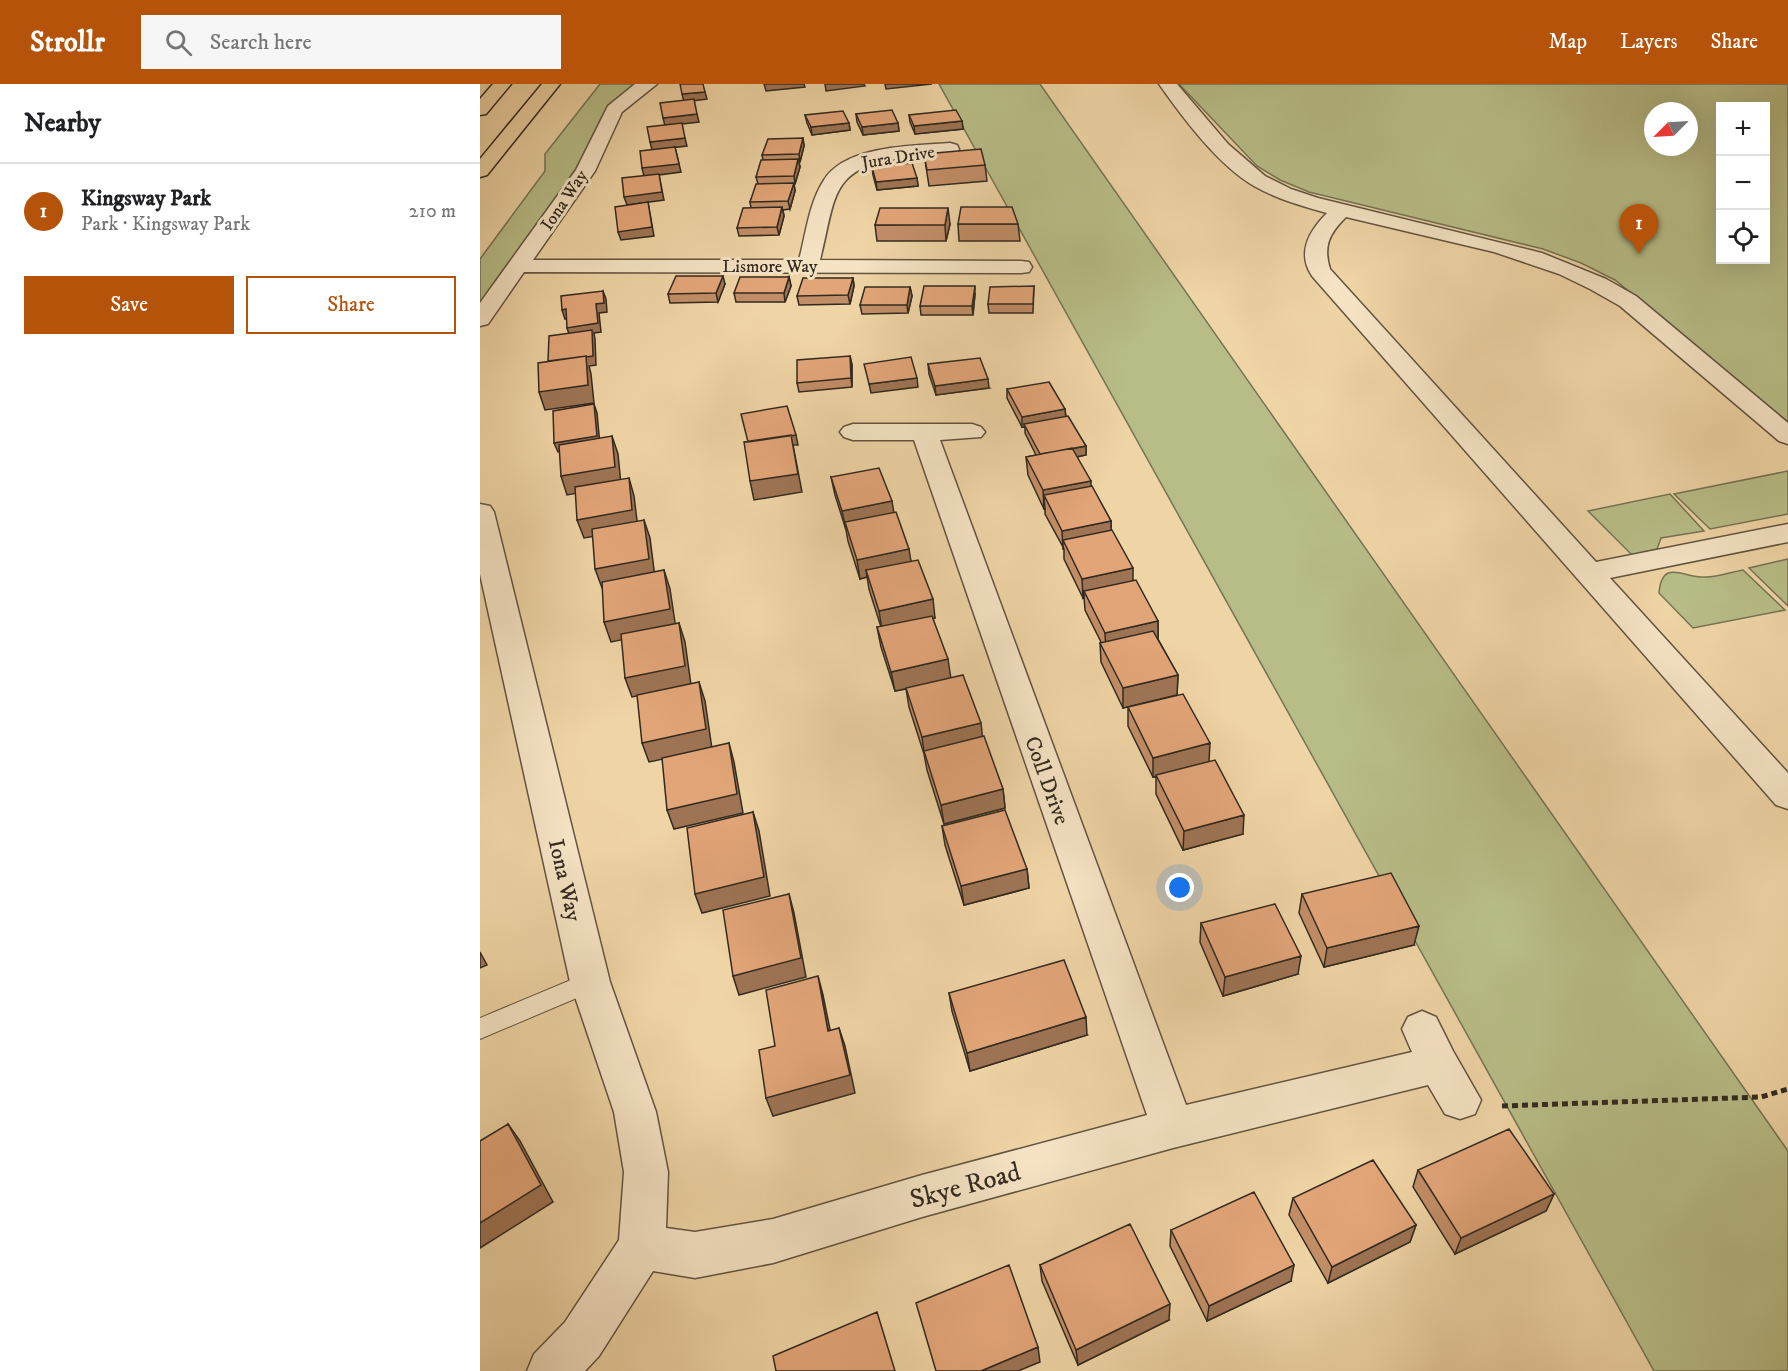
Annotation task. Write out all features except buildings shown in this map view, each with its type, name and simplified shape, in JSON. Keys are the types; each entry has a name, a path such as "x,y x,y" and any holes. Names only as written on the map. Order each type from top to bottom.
{"highway":[{"path":"480,110 502,84"},
{"path":"480,171 551,84"}],"street":[{"name":"Iona Way","path":"480,319 585,171 614,110 634,91 648,84"},
{"path":"1168,84 1232,158 1258,179 1293,196 1527,256 1586,276 1628,301 1788,436"},
{"name":"Jura Drive","path":"808,266 831,184 846,167 876,158 950,149"},
{"path":"1342,210 1324,227 1316,242 1314,255 1320,271 1788,796"},
{"name":"Lismore Way","path":"518,266 1021,267"},
{"path":"853,432 972,432"},
{"name":"Coll Drive","path":"924,432 1173,1128"},
{"name":"Iona Way","path":"480,512 590,982 635,1112 646,1172 642,1247"},
{"path":"1589,573 1788,533"},
{"name":"Skye Road","path":"642,1247 695,1255 773,1241 922,1196 1173,1128 1430,1047 1460,1100"},
{"path":"551,1371 582,1339 642,1247"}],"lane":[{"path":"480,1029 590,982"}],"path":[{"path":"1460,1100 1506,1107 1761,1097 1788,1089"}],"green space":[{"path":"600,84 631,84 632,90 580,170 480,307 480,259 545,171 545,154"},
{"path":"939,84 1040,84 1788,1151 1788,1371 1654,1371"},
{"path":"1179,84 1788,84 1788,422 1615,280 1581,263 1543,249 1309,192 1280,180 1257,166"},
{"path":"1788,471 1788,514 1710,529 1674,494"},
{"path":"1670,494 1704,531 1661,538 1657,549 1632,555 1588,511"},
{"path":"1788,559 1788,606 1749,568"},
{"path":"1743,570 1785,610 1693,628 1659,593 1661,582 1670,573 1706,577"}],"place":[{"name":"Kingsway Park","path":"1639,254"}]}
